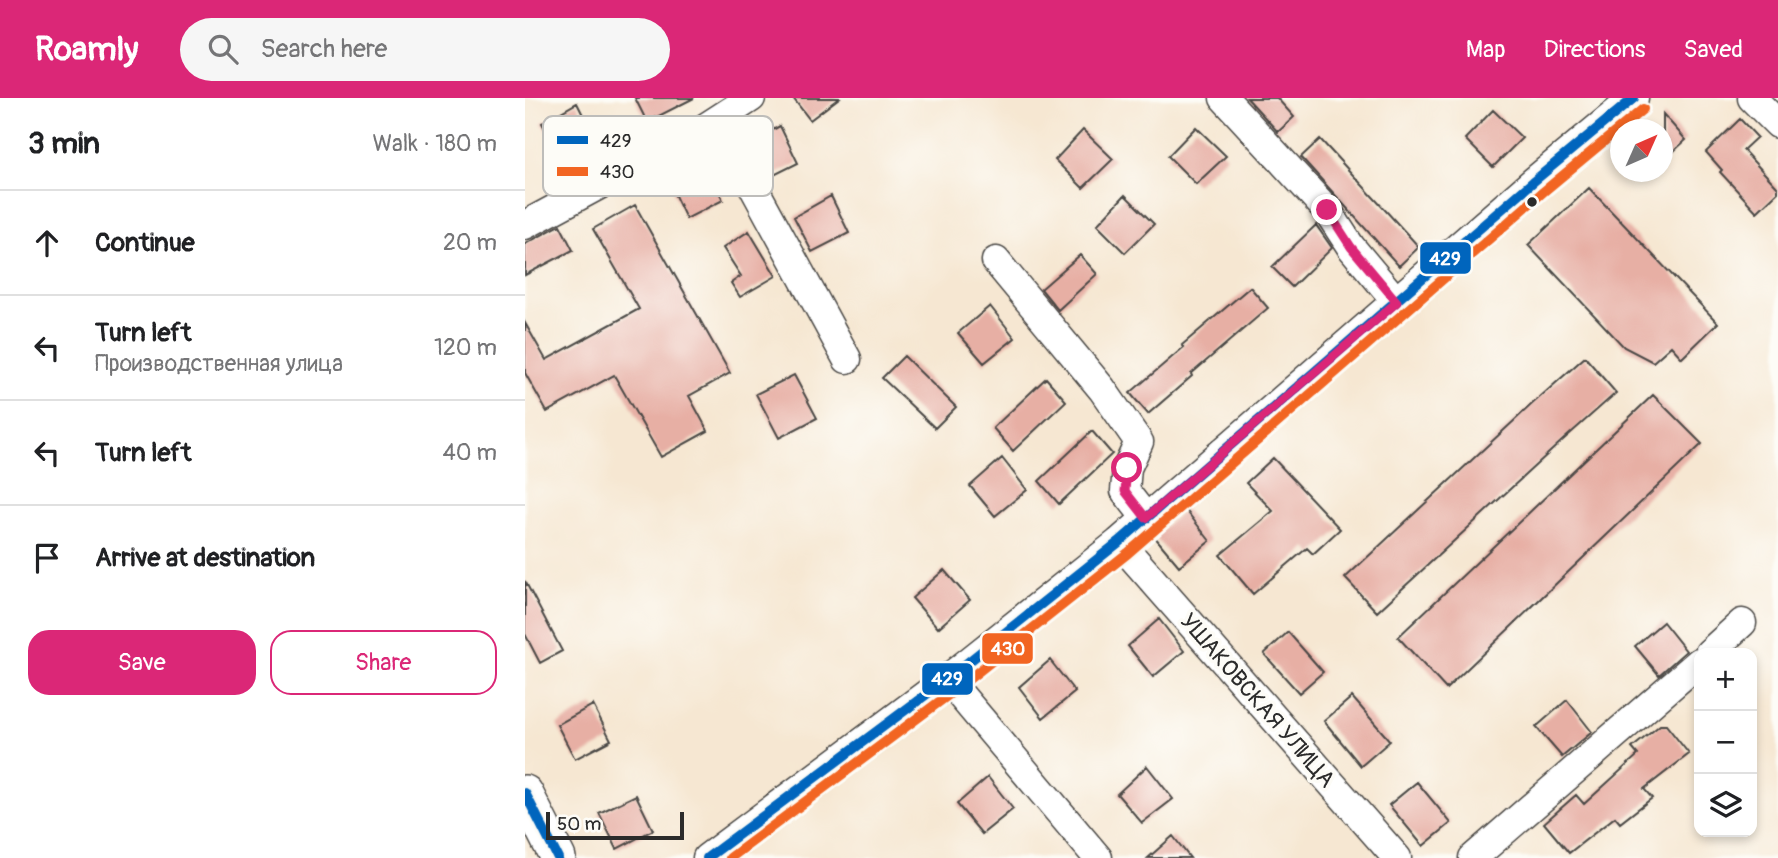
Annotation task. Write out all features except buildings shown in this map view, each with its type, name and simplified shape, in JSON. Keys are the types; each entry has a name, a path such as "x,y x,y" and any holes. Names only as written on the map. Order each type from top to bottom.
{"main road":[{"path":"525,793 558,858"}],"street":[{"path":"723,116 751,98"},
{"path":"1224,98 1327,210 1351,247 1397,302"},
{"path":"707,858 947,679 1118,542 1534,181 1634,98"},
{"path":"525,225 578,196"},
{"path":"758,196 847,359"},
{"path":"996,261 1102,389 1139,442 1127,468 1125,491 1146,518"},
{"name":"УШАКОВСКАЯ УЛИЦА","path":"1118,542 1397,858"},
{"path":"1714,648 1742,623"},
{"path":"1473,858 1694,667"},
{"path":"947,679 1098,858"}],"transit line":[{"name":"429","path":"707,858 947,679 1119,542 1534,181 1634,98"},
{"name":"430","path":"730,858 955,690 1128,553 1543,192 1643,109"},
{"name":"429","path":"525,793 558,858"}],"route":[{"path":"1127,468 1125,491 1146,518 1397,302 1351,247 1327,210"}]}
